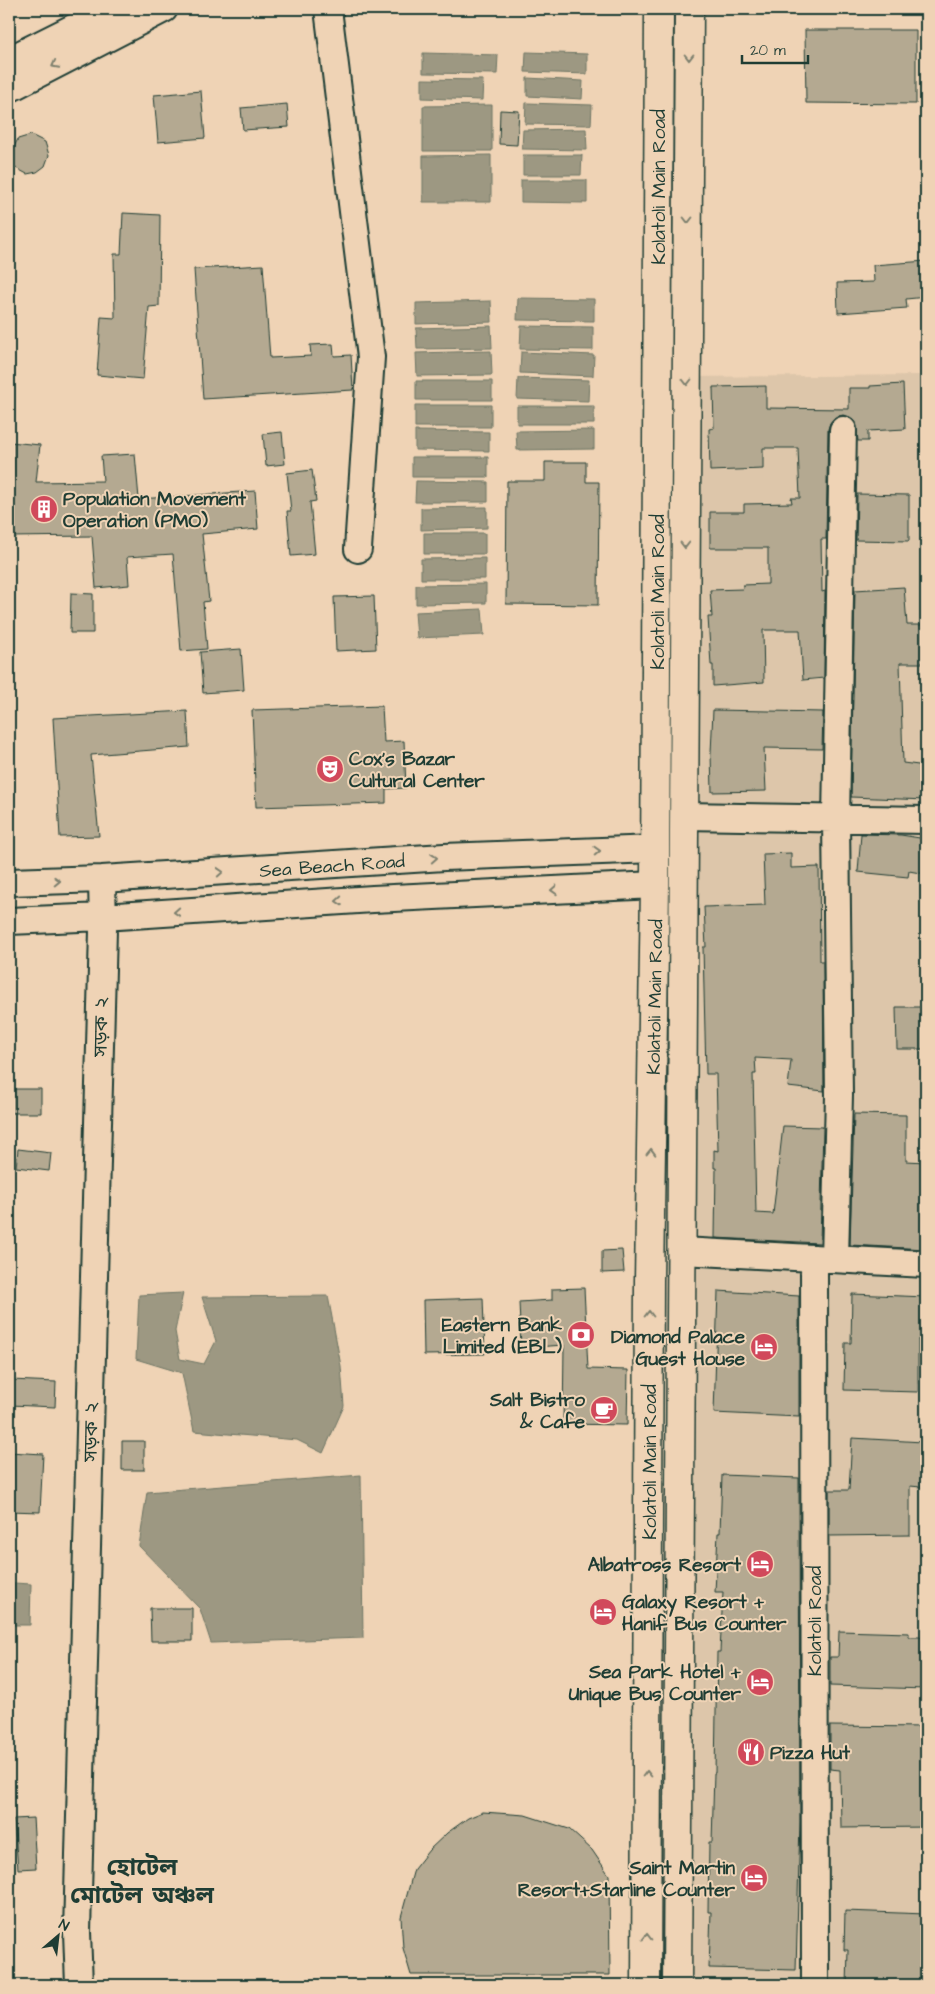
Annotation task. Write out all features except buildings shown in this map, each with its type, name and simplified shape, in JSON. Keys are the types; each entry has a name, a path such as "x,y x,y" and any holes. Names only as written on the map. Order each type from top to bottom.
{"highway":[{"name":"Kolatoli Main Road","path":"646,1985 649,1282 655,885 659,9"},
{"name":"Kolatoli Main Road","path":"677,1985 689,9"},
{"path":"658,291 687,291"}],"street":[{"path":"9,60 117,9"},
{"path":"9,89 164,9"},
{"path":"328,9 371,357 358,549"},
{"name":"Kolatoli Road","path":"815,1985 824,1258 839,1095 836,819 843,430"},
{"path":"684,816 926,820"},
{"name":"Sea Beach Road","path":"9,882 102,879 444,857 655,849"},
{"path":"370,862 373,899"},
{"name":"সড়ক ২","path":"79,1985 77,1932 103,916 102,879"},
{"name":"Sea Beach Road","path":"9,921 373,899 655,885"},
{"path":"682,1252 926,1264"}],"shaded area":[{"path":"526,52 587,54 587,74 525,72"},
{"path":"423,53 498,55 497,74 423,73"},
{"path":"527,78 583,81 582,99 527,96"},
{"path":"422,79 483,80 482,100 422,98"},
{"path":"526,103 592,105 591,125 525,124"},
{"path":"492,105 492,151 423,151 423,106"},
{"path":"586,129 587,150 522,149 523,130"},
{"path":"491,155 491,202 423,202 423,156"},
{"path":"523,155 582,155 581,175 523,175"},
{"path":"521,180 587,180 587,203 521,202"},
{"path":"518,298 594,299 594,321 517,320"},
{"path":"491,301 492,322 416,324 416,303"},
{"path":"491,326 492,348 417,349 416,328"},
{"path":"521,326 593,327 593,350 520,349"},
{"path":"491,351 492,375 417,376 416,353"},
{"path":"521,352 594,355 593,376 520,373"},
{"path":"926,375 926,1985 673,1985 684,377"},
{"path":"518,378 589,380 588,401 517,399"},
{"path":"416,381 492,381 492,400 416,400"},
{"path":"415,405 491,405 491,427 415,427"},
{"path":"517,406 594,406 594,424 517,424"},
{"path":"594,430 594,449 517,450 516,431"},
{"path":"415,431 489,432 489,451 415,450"},
{"path":"412,457 488,457 488,477 412,477"},
{"path":"416,481 488,482 488,502 415,502"},
{"path":"487,507 487,528 421,530 421,508"},
{"path":"424,533 485,533 485,554 424,554"},
{"path":"485,558 485,579 421,579 421,559"},
{"path":"486,584 486,603 416,604 416,585"},
{"path":"482,609 484,635 417,638 415,612"},
{"path":"183,1293 175,1331 180,1359 204,1364 216,1341 202,1297 328,1296 341,1366 344,1406 323,1453 297,1440 194,1431 182,1373 136,1359 139,1295"},
{"path":"361,1475 363,1638 211,1643 200,1609 139,1546 147,1492"},
{"path":"14,1583 31,1584 30,1625 9,1625 9,1591"}],"place":[{"name":"Population Movement Operation (PMO)","path":"44,509"},
{"name":"Cox's Bazar Cultural Center","path":"330,769"},
{"name":"Eastern Bank Limited (EBL)","path":"581,1335"},
{"name":"Diamond Palace Guest House","path":"764,1347"},
{"name":"Salt Bistro & Cafe","path":"604,1410"},
{"name":"Albatross Resort","path":"760,1564"},
{"name":"Galaxy Resort + Hanif Bus Counter","path":"603,1612"},
{"name":"Sea Park Hotel + Unique Bus Counter","path":"760,1682"},
{"name":"Pizza Hut","path":"751,1752"},
{"name":"Saint Martin Resort+Starline Counter","path":"754,1878"}],"district":[{"name":"হোটেল মোটেল অঞ্চল","path":"142,1881"}]}
